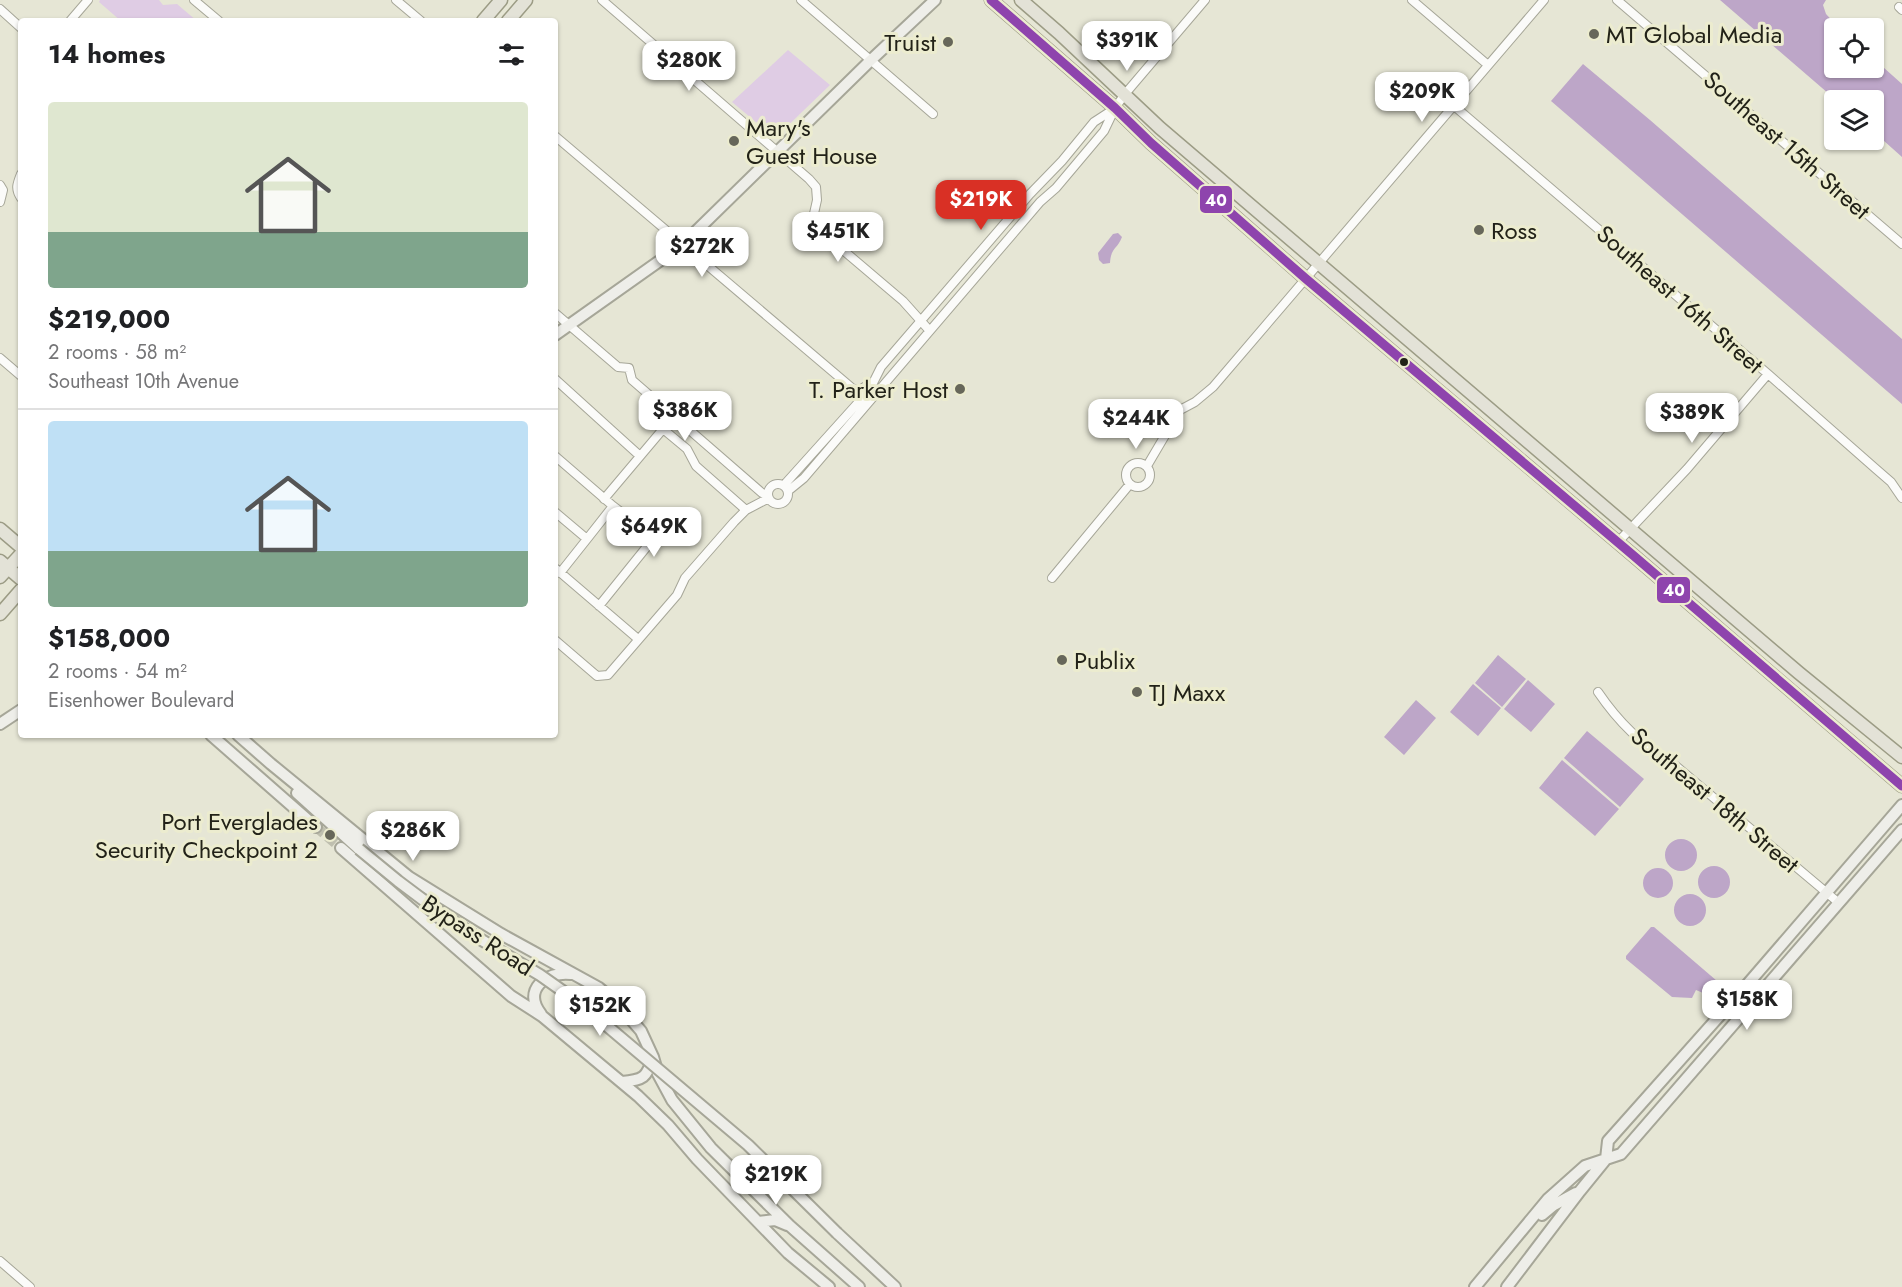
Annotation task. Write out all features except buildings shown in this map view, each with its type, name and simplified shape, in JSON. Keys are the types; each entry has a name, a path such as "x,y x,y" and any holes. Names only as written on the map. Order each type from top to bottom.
{"main road":[{"path":"486,18 501,0"},
{"path":"511,18 526,0"},
{"path":"991,0 1305,278 1902,786"},
{"path":"1021,0 1160,128 1902,757"},
{"path":"1416,371 1453,376"},
{"path":"1436,388 1442,384 1449,384 1474,394"},
{"path":"0,529 18,544"},
{"path":"18,556 3,569 18,577"},
{"path":"0,614 18,593"},
{"path":"1766,670 1807,690 1818,688"}],"street":[{"path":"73,18 88,0"},
{"path":"194,0 215,18"},
{"path":"396,0 417,18"},
{"path":"602,0 809,179 816,187 817,200 813,218 817,228 903,301 929,330"},
{"path":"801,0 933,114"},
{"path":"558,333 682,245 871,60 936,0"},
{"path":"786,488 804,478 1040,202 1056,188 1104,131 1125,94 1205,0"},
{"path":"1412,0 1488,66"},
{"path":"1147,466 1138,463 1129,467 1126,476 1130,484 1139,488 1148,483 1150,475 1147,466 1180,410 1195,402 1213,387 1544,0"},
{"name":"Southeast 15th Street","path":"1617,0 1902,244"},
{"path":"0,9 18,25"},
{"name":"Southeast 16th Street","path":"1454,105 1768,374 1891,482 1902,498"},
{"path":"786,488 865,395 880,367 1094,122 1115,108"},
{"path":"558,138 852,388 860,390 876,378"},
{"path":"0,202 1,188"},
{"path":"962,273 971,282"},
{"path":"558,316 618,367 629,368 632,380 775,504 783,503 788,498 786,488 778,483 772,485 768,490 768,497"},
{"path":"0,358 18,373"},
{"path":"1618,542 1687,469 1768,374"},
{"path":"558,382 640,456"},
{"path":"604,499 663,429 687,449 696,466 746,510"},
{"path":"558,459 604,499 650,534 653,539 599,606"},
{"path":"1052,578 1130,484"},
{"path":"558,643 597,676 608,675 677,596 685,578 746,510 768,497"},
{"path":"558,570 587,540 613,506"},
{"path":"558,515 587,540"},
{"path":"3,569 18,571"},
{"path":"558,572 638,639"},
{"name":"Southeast 18th Street","path":"1598,692 1609,709 1640,741 1670,761 1839,903"},
{"path":"0,724 18,712"},
{"path":"215,738 316,827"},
{"path":"241,738 409,877 501,934 608,994 641,1031 663,1085 677,1107 711,1148 790,1226 859,1287"},
{"name":"Bypass Road","path":"234,754 329,824 430,905 581,1004 748,1145 895,1287"},
{"name":"Bypass Road","path":"271,764 290,787 329,824"},
{"path":"1507,1287 1606,1159 1608,1141 1902,805"},
{"path":"1475,1287 1548,1199 1585,1166 1621,1154 1902,830"},
{"path":"341,848 511,996 542,1016 622,1082 668,1125 697,1160 788,1253 829,1287"},
{"path":"542,1016 535,998 539,985 548,976 554,974 575,974"},
{"path":"622,1082 636,1081 644,1077 653,1056"},
{"path":"724,1187 734,1190 747,1201 752,1200 753,1190"},
{"path":"1519,1235 1554,1205 1580,1191"},
{"path":"758,1222 775,1220 790,1226"},
{"path":"0,1262 30,1287"}],"shaded area":[{"path":"100,0 159,0 163,5 177,4 193,18 118,18 99,2"},
{"path":"1720,0 1826,0 1823,5 1830,18 1824,18 1824,78 1884,78 1884,68 1902,84 1902,157 1884,141 1884,90 1824,90"},
{"path":"788,50 830,85 775,138 732,102"},
{"path":"1583,64 1902,339 1902,404 1551,101"},
{"path":"1118,233 1122,237 1113,251 1110,263 1103,264 1099,260 1098,253 1113,234"},
{"path":"1498,655 1526,679 1502,707 1475,683"},
{"path":"1528,680 1555,704 1531,732 1504,709"},
{"path":"1473,684 1501,708 1478,736 1450,712"},
{"path":"1416,700 1436,718 1404,755 1384,737"},
{"path":"1587,731 1644,779 1620,807 1564,758"},
{"path":"1562,760 1619,809 1595,836 1539,788"},
{"path":"1681,839 1692,844 1697,855 1692,866 1681,871 1670,866 1665,855 1670,844"},
{"path":"1714,866 1726,870 1730,882 1726,894 1714,898 1702,894 1698,882 1702,870"},
{"path":"1658,868 1669,872 1673,883 1669,894 1658,898 1647,894 1643,883 1647,872"},
{"path":"1690,894 1701,899 1706,910 1701,921 1690,926 1679,921 1674,910 1679,899"},
{"path":"1651,927 1654,927 1717,981 1718,984 1706,1000 1704,1000 1703,993 1696,990 1692,998 1672,997 1626,959 1626,956"}],"tunnel":[{"path":"316,827 341,848"}],"transit line":[{"name":"40","path":"991,0 1305,278 1902,786"}],"place":[{"name":"MT Global Media","path":"1594,34"},
{"name":"Truist","path":"948,42"},
{"name":"Mary's Guest House","path":"734,141"},
{"name":"Ross","path":"1479,230"},
{"name":"T. Parker Host","path":"960,389"},
{"name":"Publix","path":"1062,660"},
{"name":"TJ Maxx","path":"1137,692"},
{"name":"Port Everglades Security Checkpoint 2","path":"330,835"}]}
